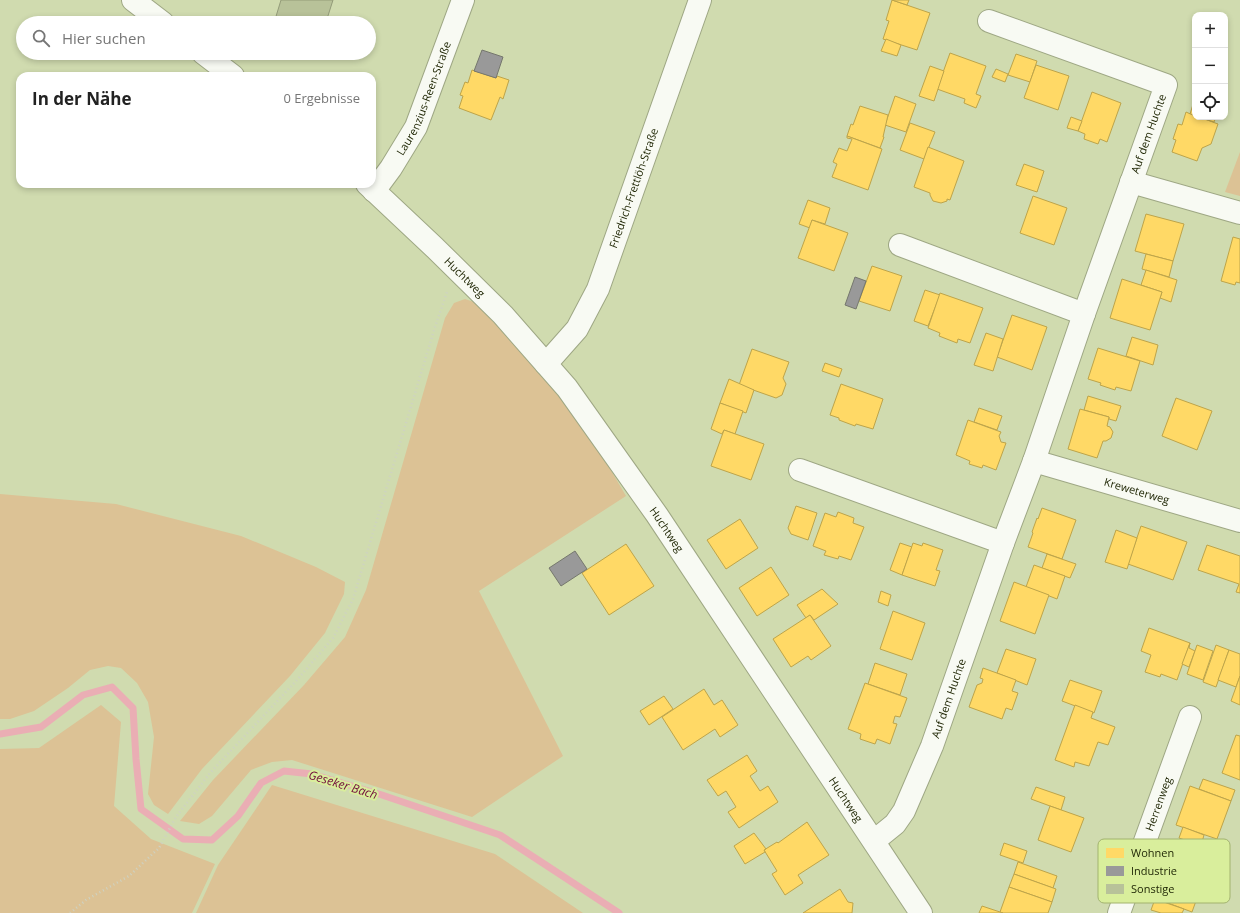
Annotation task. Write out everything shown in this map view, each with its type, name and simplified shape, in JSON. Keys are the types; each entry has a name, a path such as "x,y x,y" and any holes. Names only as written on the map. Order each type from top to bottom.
{"street":[{"path":"133,0 154,16"},
{"name":"Laurenzius-Reen-Straße","path":"376,182 391,168 416,127 463,0"},
{"name":"Friedrich-Frettlöh-Straße","path":"546,364 577,329 598,289 700,0"},
{"name":"Auf dem Huchte","path":"874,841 895,824 904,811 932,746 1166,85 989,21"},
{"path":"212,60 228,72"},
{"path":"1131,182 1240,213"},
{"name":"Huchtweg","path":"371,188 503,315 567,388 657,515 921,913"},
{"path":"900,245 1084,314"},
{"name":"Kreweterweg","path":"1034,461 1240,521"},
{"path":"800,470 1003,543"},
{"name":"Herrenweg","path":"1146,839 1190,717"},
{"name":"Herrenweg","path":"1119,913 1123,903"}],"path":[{"path":"70,913 86,900 129,876 159,848 176,817 210,773 297,680 333,638 353,599 435,328 455,268"}],"shaded area":[{"path":"1240,152 1240,196 1225,192"},
{"path":"465,299 474,302 487,312 549,383 595,443 626,496 479,591 563,756 472,817 292,760 272,762 251,770 212,816 199,824 180,821 213,780 304,685 345,637 366,590 445,318 454,303"},
{"path":"0,494 116,504 241,536 316,567 345,582 344,594 325,633 290,676 202,769 168,814 154,805 148,794 154,737 148,702 137,683 121,668 108,666 90,670 68,688 34,711 10,719 0,719"},
{"path":"101,705 121,722 114,806 151,839 215,864 192,913 0,913 0,749 39,748"},
{"path":"272,785 495,854 583,913 196,913 218,865"}],"building: Wohnen":[{"path":"892,0 930,13 917,50 883,39 889,21 886,20"},
{"path":"892,0 909,0 907,5"},
{"path":"886,39 901,45 897,56 881,51"},
{"path":"950,53 986,66 976,94 981,96 976,108 964,103 965,99 937,89"},
{"path":"1016,54 1037,61 1030,82 1008,75"},
{"path":"1036,65 1069,76 1058,110 1024,98"},
{"path":"930,66 944,71 934,101 919,96"},
{"path":"996,69 1008,74 1005,82 992,77"},
{"path":"472,70 496,78 497,76 509,80 503,99 500,97 491,120 459,108 463,96 460,95 465,82 468,83"},
{"path":"1092,92 1121,103 1107,142 1100,139 1098,144 1084,139 1085,134 1078,131"},
{"path":"895,96 916,104 906,132 885,125"},
{"path":"860,106 888,115 884,137 880,148 847,136"},
{"path":"1186,112 1192,115 1192,120 1207,120 1218,124 1211,144 1202,148 1197,161 1172,152 1176,140 1173,139 1178,124 1182,125"},
{"path":"1071,117 1082,121 1078,131 1067,128"},
{"path":"910,123 935,132 924,159 900,150"},
{"path":"847,136 882,149 868,190 832,177 837,164 833,162 839,148 847,151 852,139 847,138"},
{"path":"928,147 964,161 950,200 947,199 947,201 941,203 933,201 930,193 914,187"},
{"path":"1024,164 1044,171 1037,192 1016,185"},
{"path":"1033,196 1067,208 1054,245 1020,233"},
{"path":"808,200 830,208 825,224 812,220 810,228 799,224"},
{"path":"1146,214 1184,224 1173,261 1135,251"},
{"path":"812,220 848,233 834,271 798,258"},
{"path":"1233,237 1240,239 1240,283 1236,282 1235,285 1221,281"},
{"path":"1146,254 1173,261 1169,277 1142,269"},
{"path":"872,266 902,276 890,311 859,301"},
{"path":"1146,270 1177,280 1171,302 1160,298 1162,292 1141,285"},
{"path":"1122,279 1162,292 1150,330 1110,318"},
{"path":"925,290 940,295 928,326 914,321"},
{"path":"940,293 983,308 970,343 958,339 957,343 939,336 940,333 928,328"},
{"path":"1012,315 1047,327 1032,370 997,357"},
{"path":"986,333 1003,339 993,371 974,365"},
{"path":"1132,337 1158,345 1153,365 1126,356"},
{"path":"1098,348 1140,361 1131,391 1116,387 1115,390 1100,385 1101,383 1088,379"},
{"path":"752,349 789,362 783,378 786,384 782,395 776,398 739,385"},
{"path":"825,363 842,369 839,377 822,371"},
{"path":"729,379 754,390 746,413 720,403"},
{"path":"841,384 883,399 873,429 856,424 855,426 830,415"},
{"path":"1088,396 1121,406 1116,421 1109,419 1109,417 1084,410"},
{"path":"1176,398 1212,411 1197,450 1162,436"},
{"path":"720,403 743,411 735,434 724,430 722,434 711,429"},
{"path":"979,408 1002,416 997,430 974,422"},
{"path":"1080,409 1109,417 1107,426 1110,427 1113,432 1111,438 1103,441 1097,458 1068,449"},
{"path":"968,420 1001,432 999,436 1001,442 1006,443 996,470 983,465 982,468 969,464 970,461 956,455"},
{"path":"724,430 764,444 751,480 711,466"},
{"path":"796,506 817,513 808,540 791,534 788,528"},
{"path":"1042,508 1076,520 1062,559 1028,547 1037,518 1038,519"},
{"path":"838,512 854,518 853,523 864,527 851,560 839,556 838,559 824,555 826,551 813,546 825,513 836,517"},
{"path":"740,519 758,548 726,569 707,540"},
{"path":"1141,526 1187,542 1173,580 1128,564"},
{"path":"1116,530 1137,538 1127,569 1105,562"},
{"path":"900,543 912,547 902,575 890,570"},
{"path":"913,543 922,546 923,543 943,550 936,570 940,571 935,586 902,575"},
{"path":"626,544 654,586 609,615 582,573"},
{"path":"1207,545 1240,556 1240,593 1236,592 1239,584 1198,570"},
{"path":"1047,554 1076,564 1070,578 1042,568"},
{"path":"1034,565 1065,576 1057,599 1026,587"},
{"path":"771,567 789,595 757,616 739,588"},
{"path":"1014,582 1049,595 1035,634 1000,621"},
{"path":"822,589 838,604 814,620 810,615 806,618 797,605"},
{"path":"881,591 891,595 888,606 878,602"},
{"path":"893,611 925,623 912,660 880,649"},
{"path":"810,615 831,646 811,660 808,656 791,667 773,639"},
{"path":"1149,628 1190,643 1177,680 1161,674 1160,677 1145,672 1151,655 1141,651"},
{"path":"1190,643 1189,648 1195,651 1189,667 1182,664"},
{"path":"1197,645 1213,651 1203,680 1187,674"},
{"path":"1216,645 1229,650 1216,687 1203,682"},
{"path":"1006,649 1036,659 1027,685 997,673"},
{"path":"1229,650 1240,654 1240,676 1236,687 1218,680"},
{"path":"875,663 907,674 900,695 868,684"},
{"path":"983,668 1016,680 1012,691 1018,693 1012,710 1006,708 1002,719 969,707 977,685 982,683 983,679 980,678"},
{"path":"1240,676 1240,705 1231,701"},
{"path":"1070,680 1102,691 1094,713 1062,701"},
{"path":"865,683 907,698 900,717 895,716 893,723 897,724 890,744 877,739 875,744 860,739 861,734 848,729"},
{"path":"704,689 714,705 722,700 738,725 720,737 715,729 683,750 662,717"},
{"path":"664,696 673,709 649,725 640,711"},
{"path":"1075,705 1093,712 1091,718 1115,727 1108,745 1098,742 1089,766 1075,762 1074,767 1055,760"},
{"path":"1236,735 1240,736 1240,780 1222,773"},
{"path":"747,755 757,771 750,776 760,791 768,786 778,802 739,828 728,812 736,807 726,791 718,796 707,780"},
{"path":"1203,779 1235,790 1231,801 1199,789"},
{"path":"1190,786 1231,801 1217,839 1176,825"},
{"path":"1036,787 1065,797 1061,810 1031,799"},
{"path":"1050,806 1084,818 1071,852 1038,840"},
{"path":"807,822 829,855 798,875 803,883 785,895 772,874 777,871 764,850 777,842 778,843"},
{"path":"1183,827 1204,835 1203,839 1179,838"},
{"path":"754,833 766,849 764,850 765,852 745,864 734,846"},
{"path":"1004,843 1027,851 1023,863 1000,855"},
{"path":"1018,862 1057,876 1053,888 1014,874"},
{"path":"1014,874 1056,889 1052,902 1009,887"},
{"path":"1009,887 1052,902 1048,913 1000,912"},
{"path":"840,889 848,902 853,903 852,913 803,913"},
{"path":"1154,903 1167,903 1184,909 1182,913 1161,913 1151,910"},
{"path":"1168,903 1195,903 1192,912"},
{"path":"982,906 1003,913 979,913"}],"building: Industrie":[{"path":"482,50 503,57 496,78 474,71"},
{"path":"855,277 866,281 856,309 845,305"},
{"path":"575,551 587,569 561,586 549,568"}],"building: Sonstige":[{"path":"281,0 333,0 328,16 276,16"}],"waterway":[{"name":"Geseker Bach","path":"0,734 41,727 83,695 112,687 133,708 141,809 183,839 212,840 238,816 261,783 284,771 312,774 382,795 500,835 619,913"}]}
